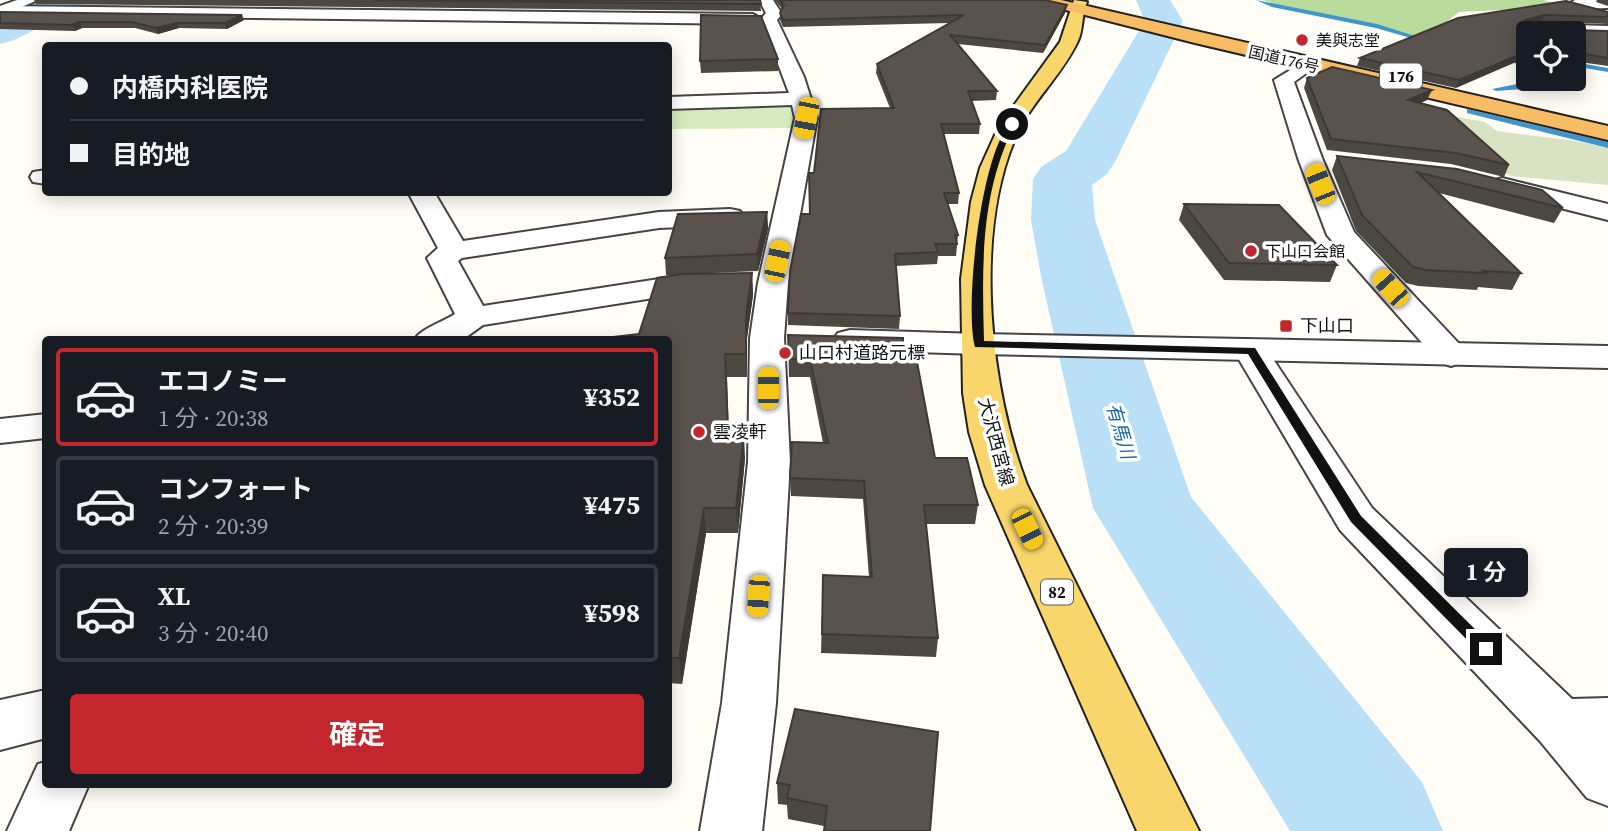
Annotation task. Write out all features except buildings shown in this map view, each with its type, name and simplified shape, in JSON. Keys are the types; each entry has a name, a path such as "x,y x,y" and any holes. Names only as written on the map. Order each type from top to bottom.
{"highway":[{"name":"国道176号","path":"1043,0 1082,5 1310,64 1608,133"},
{"name":"国道176号","path":"1194,34 1608,123"}],"main road":[{"name":"大沢西宮線","path":"1082,5 1071,38 1008,131 991,173 983,214 978,270 996,345 981,387 987,426 1006,485 1168,831"}],"street":[{"path":"117,12 130,0"},
{"path":"1569,2 1608,3"},
{"path":"1569,2 1608,13"},
{"path":"1,10 30,5 59,11 259,21 768,10 806,118 787,217 752,284"},
{"path":"1586,30 1608,31"},
{"path":"1310,64 1284,80 1323,160 1341,235 1451,355"},
{"path":"672,103 801,99"},
{"path":"1483,182 1608,212"},
{"path":"423,196 454,251"},
{"path":"473,317 442,258 454,251 659,220 787,217"},
{"path":"441,336 473,317 685,284 752,284"},
{"path":"731,831 750,704 769,462 794,339 752,284"},
{"path":"794,339 1608,358"},
{"path":"1251,351 1356,519 1584,723 1608,779"},
{"path":"0,431 42,426"},
{"path":"0,725 42,715"},
{"path":"38,831 57,788"}],"green space":[{"path":"1263,0 1543,0 1567,7 1459,12 1430,35 1410,35 1283,8"},
{"path":"793,103 793,128 672,129 672,107"},
{"path":"1458,117 1485,122 1497,131 1608,148 1608,185 1511,176 1421,128"}],"waterway":[{"path":"0,32 69,0"},
{"name":"有馬川","path":"1153,0 1164,21 1087,162 1062,179 1063,220 1078,281 1144,508 1371,831"},
{"path":"1259,0 1274,6 1377,26 1428,41"},
{"path":"1500,56 1516,62"},
{"path":"1586,66 1608,70"},
{"path":"1496,89 1516,88"},
{"path":"1470,111 1608,145"}],"place":[{"name":"美與志堂","path":"1302,40"},
{"name":"下山口会館","path":"1251,251"},
{"name":"下山口","path":"1286,326"},
{"name":"山口村道路元標","path":"785,353"},
{"name":"雲凌軒","path":"699,432"}],"route":[{"path":"1012,124 996,154 983,214 978,270 979,344 1251,351 1356,519 1486,649"}]}
